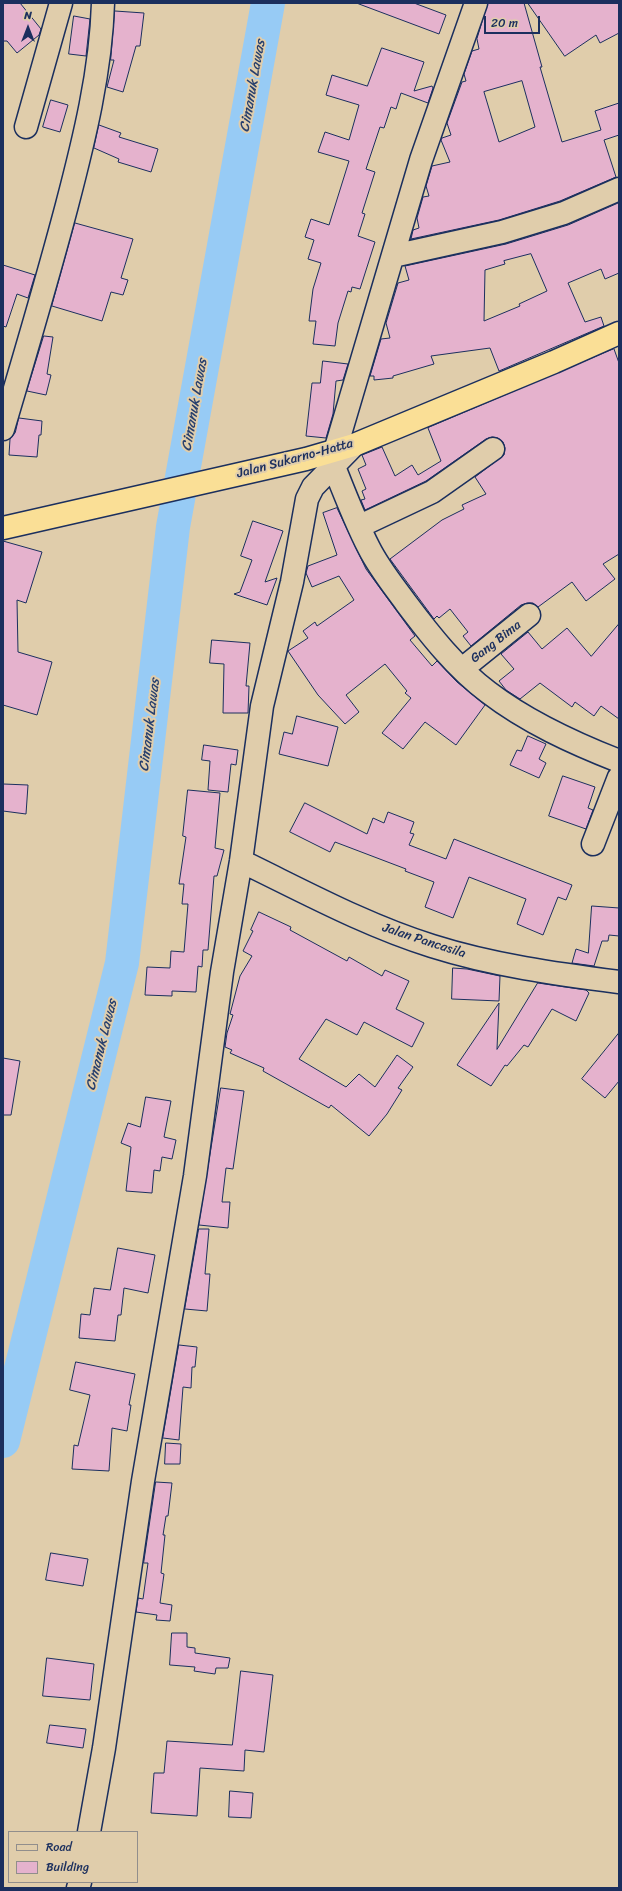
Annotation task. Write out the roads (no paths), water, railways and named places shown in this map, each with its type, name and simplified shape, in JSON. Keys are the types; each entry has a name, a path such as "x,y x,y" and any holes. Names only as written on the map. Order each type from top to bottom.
{"highway":[{"name":"Jalan Sukarno-Hatta","path":"3,528 306,459 341,453 619,333"}],"street":[{"path":"26,127 61,3"},
{"path":"3,430 48,280 83,146 102,32 103,3"},
{"path":"89,1831 104,1748 143,1481 195,1176 222,972 241,861 262,706 292,582 307,499 313,487 341,453 393,256 422,160 476,3"},
{"path":"393,256 502,232 564,213 619,189"},
{"path":"360,526 432,492 493,449"},
{"path":"341,453 360,526 369,548 385,574 417,617 462,668 487,692 510,708 582,746 619,761"},
{"name":"Gang Bima","path":"462,668 529,615"},
{"path":"593,844 619,776"},
{"name":"Jalan Pancasila","path":"241,861 366,922 432,946 490,961 565,975 619,982"}],"waterway":[{"name":"Cimanuk Lawas","path":"3,1441 122,963 173,527 268,3"}]}
